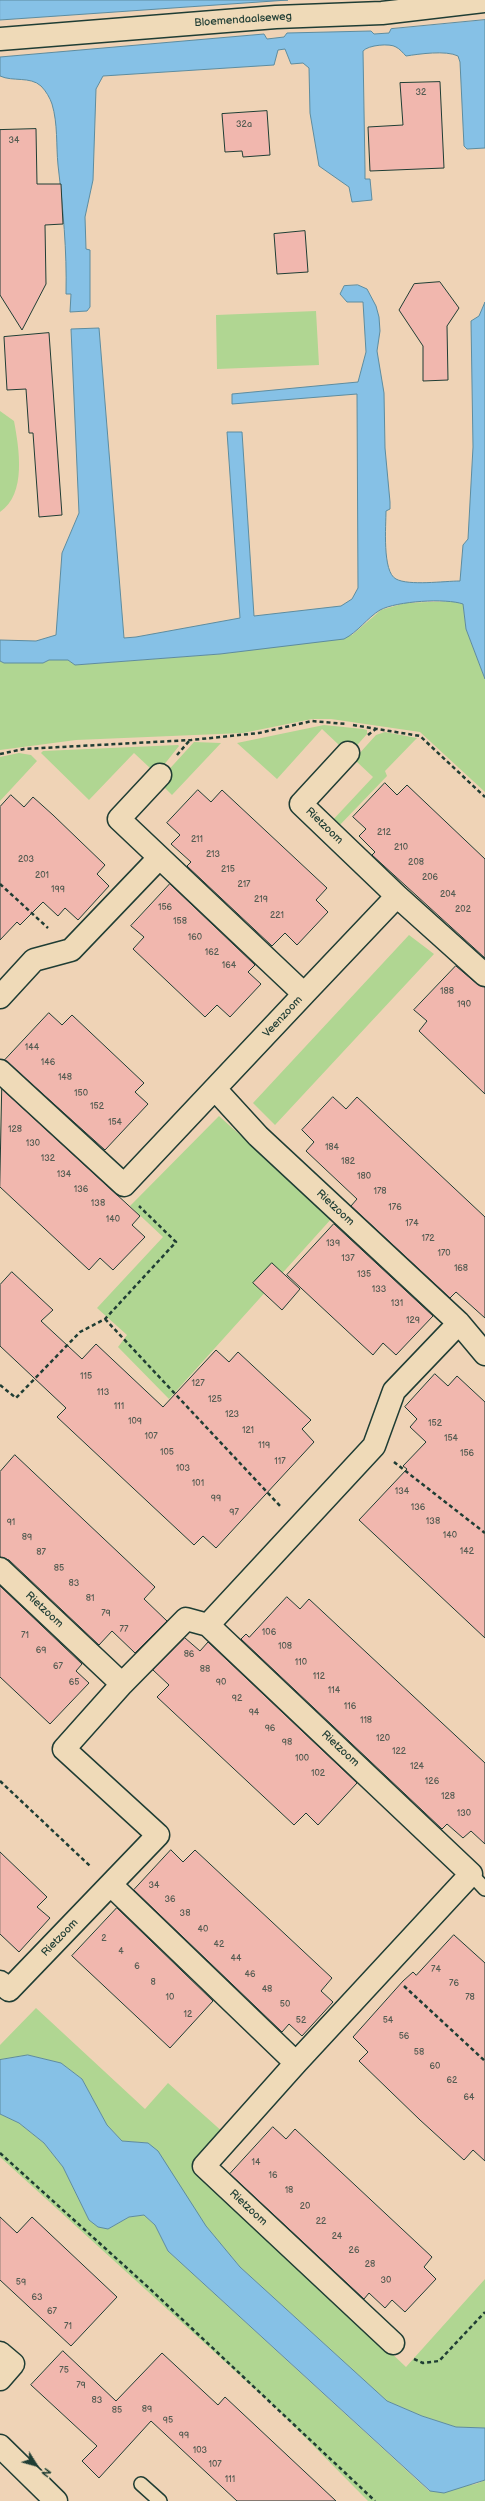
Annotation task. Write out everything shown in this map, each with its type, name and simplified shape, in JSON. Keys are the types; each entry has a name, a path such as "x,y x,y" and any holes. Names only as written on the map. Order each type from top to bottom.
{"street":[{"name":"Bloemendaalseweg","path":"0,40 281,16 382,13 485,1"},
{"name":"Rietzoom","path":"348,753 301,804 397,896 485,975"},
{"name":"Veenzoom","path":"124,1185 304,994 119,819 160,774"},
{"path":"0,997 34,960 72,950 159,858"},
{"path":"304,994 397,896"},
{"path":"0,1070 124,1185"},
{"name":"Rietzoom","path":"215,1089 258,1136 459,1323 485,1354"},
{"path":"208,1625 374,1446 394,1391 459,1323"},
{"name":"Rietzoom","path":"0,1570 122,1684"},
{"name":"Rietzoom","path":"3,1991 111,1885 158,1835 64,1749 122,1684 186,1619 208,1625 478,1882 385,1968 296,2063 204,2166 393,2343"},
{"path":"111,1885 296,2063"},
{"path":"0,2353 13,2364 0,2379"},
{"path":"0,2446 56,2501"}],"lane":[{"path":"141,2484 160,2501"}],"path":[{"path":"0,754 24,749 190,740 258,733 312,721 377,728 420,736 485,797"},
{"path":"0,884 72,950"},
{"path":"0,1385 16,1398 80,1332 105,1319 176,1242 128,1196 124,1185"},
{"path":"105,1319 299,1526"},
{"path":"374,1446 485,1533"},
{"path":"0,1781 111,1885"},
{"path":"385,1968 485,2061"},
{"path":"0,2153 148,2288 375,2501"},
{"path":"393,2343 412,2358 423,2363 439,2361 485,2312"}],"green space":[{"path":"316,311 319,365 217,369 216,315"},
{"path":"0,411 14,421 18,444 19,470 18,482 14,494 9,504 0,512"},
{"path":"454,601 463,604 466,629 485,679 485,792 420,732 331,719 312,719 243,733 76,740 0,750 0,661 4,663 43,663 49,660 68,660 75,665 220,654 352,635 381,610 405,603"},
{"path":"324,725 363,729 367,730 367,734 352,751 342,742 339,745 322,729 277,779 237,743"},
{"path":"385,732 417,738 385,771 387,776 336,829 330,823 373,777 356,761 359,757 357,756 376,735"},
{"path":"194,742 221,743 172,795 164,787 169,782 164,775"},
{"path":"179,746 159,771 153,766 150,768 134,753 89,800 41,753 43,751"},
{"path":"19,753 31,755 37,761 0,801 0,757"},
{"path":"409,935 434,954 275,1125 253,1103"},
{"path":"219,1116 332,1218 169,1399 118,1347 127,1335 97,1308 163,1237 130,1206"},
{"path":"36,2008 145,2109 168,2083 225,2134 196,2168 406,2367 485,2279 485,2428 456,2427 422,2416 387,2401 240,2267 206,2226 148,2143 122,2141 107,2125 82,2079 61,2063 28,2055 0,2060 0,2045"},
{"path":"0,2114 19,2123 44,2143 63,2167 89,2220 108,2229 129,2217 144,2215 155,2225 168,2251 429,2491 476,2484 485,2480 485,2501 368,2501 279,2411 0,2157"}],"water":[{"path":"0,0 288,0 0,20"},
{"path":"485,20 485,148 467,149 464,146 460,62 458,56 440,53 406,56 397,48 389,45 369,47 363,51 365,179 370,179 372,200 352,202 349,187 319,166 310,113 309,68 303,63 291,64 285,49 278,50 274,65 103,76 96,89 93,180 85,217 86,249 90,250 90,307 87,311 70,312 71,294 66,294 66,262 62,197 58,165 56,127 52,104 45,90 37,83 0,76 0,57 264,34 267,39 284,37 287,33 371,31 374,34 389,33 391,29"},
{"path":"358,285 367,289 376,306 379,317 380,331 377,351 384,393 385,448 390,502 390,509 386,511 385,537 387,558 392,575 396,579 409,582 427,583 460,581 463,545 468,539 473,447 471,321 479,316 485,302 485,679 466,629 463,604 445,601 422,601 398,604 380,610 354,633 344,639 220,654 75,665 68,660 49,660 43,663 4,663 0,661 0,640 36,641 56,635 62,553 79,513 71,329 99,328 124,638 240,618 227,432 242,432 254,616 341,606 352,599 358,588 357,394 232,404 232,394 358,382 366,352 363,302 347,302 340,294 344,286"},
{"path":"28,2055 61,2063 82,2079 107,2125 122,2141 148,2143 158,2151 206,2226 240,2267 387,2401 422,2416 456,2427 485,2428 485,2480 444,2493 430,2491 168,2251 155,2225 144,2215 129,2217 108,2229 98,2227 89,2220 63,2167 44,2143 19,2123 0,2114 0,2060"}],"building":[{"path":"440,82 444,168 370,171 368,127 403,125 400,83"},
{"path":"267,111 270,155 243,157 242,151 225,152 222,114"},
{"path":"36,129 37,184 61,184 63,224 45,225 46,284 22,330 0,295 0,130"},
{"path":"305,231 308,272 277,274 274,234"},
{"path":"440,282 459,308 447,326 448,380 423,381 423,346 399,310 414,284"},
{"path":"49,333 62,515 39,517 33,433 29,433 26,389 7,390 4,337"},
{"path":"385,783 397,795 407,785 485,859 485,958 372,855 375,852 359,836 366,829 353,817"},
{"path":"198,790 211,802 222,790 327,888 316,900 328,912 297,945 285,933 272,946 187,866 191,862 171,844 180,835 167,823"},
{"path":"11,795 24,807 33,797 53,815 105,865 97,874 109,886 78,920 65,908 58,916 43,902 20,925 17,922 0,940 0,807"},
{"path":"170,884 255,965 248,972 261,984 230,1017 217,1005 205,1017 133,949 144,937 131,926"},
{"path":"456,966 477,984 485,987 485,1094 419,1031 427,1021 414,1010"},
{"path":"49,1013 62,1025 72,1015 144,1083 135,1092 148,1104 105,1150 5,1060"},
{"path":"2,1089 140,1216 132,1225 145,1237 113,1270 100,1258 89,1270 0,1187"},
{"path":"333,1097 346,1109 357,1097 485,1217 485,1318 456,1292 450,1298 351,1206 357,1199 306,1151 314,1142 302,1130"},
{"path":"334,1224 433,1316 396,1355 383,1343 373,1355 287,1275"},
{"path":"272,1263 300,1289 282,1310 253,1283"},
{"path":"12,1272 53,1310 41,1321 82,1359 96,1344 163,1407 216,1350 229,1362 238,1352 311,1420 302,1429 314,1442 216,1548 203,1536 194,1545 57,1417 66,1408 0,1346 0,1285"},
{"path":"435,1374 448,1386 457,1376 485,1402 485,1638 359,1520 407,1469 403,1466 426,1442 410,1427 417,1419 405,1407"},
{"path":"15,1455 155,1587 144,1599 167,1621 135,1653 112,1631 99,1645 9,1560 0,1557 0,1472"},
{"path":"0,1586 82,1664 76,1671 89,1683 50,1724 0,1677"},
{"path":"287,1597 300,1609 309,1599 485,1763 485,1844 471,1831 463,1838 447,1824 442,1829 241,1639 246,1634 249,1637"},
{"path":"185,1638 200,1651 208,1642 357,1783 318,1825 306,1813 294,1825 157,1697 169,1685 153,1670"},
{"path":"171,1850 183,1862 195,1850 332,1978 321,1991 333,2002 302,2036 289,2024 282,2032 134,1890"},
{"path":"0,1852 47,1897 37,1907 50,1918 19,1952 0,1934"},
{"path":"117,1908 213,2001 170,2048 72,1956"},
{"path":"454,1935 485,1963 485,2161 473,2150 464,2160 420,2120 359,2061 368,2052 353,2037 403,1981 413,1972 416,1975"},
{"path":"273,2127 286,2139 295,2129 432,2257 424,2267 436,2279 405,2312 392,2300 385,2308 369,2293 364,2299 230,2174"},
{"path":"0,2217 17,2233 32,2217 117,2297 71,2346 0,2280"},
{"path":"63,2351 116,2401 162,2353 218,2405 225,2397 336,2501 237,2501 151,2421 99,2478 82,2461 97,2446 31,2385"}]}
